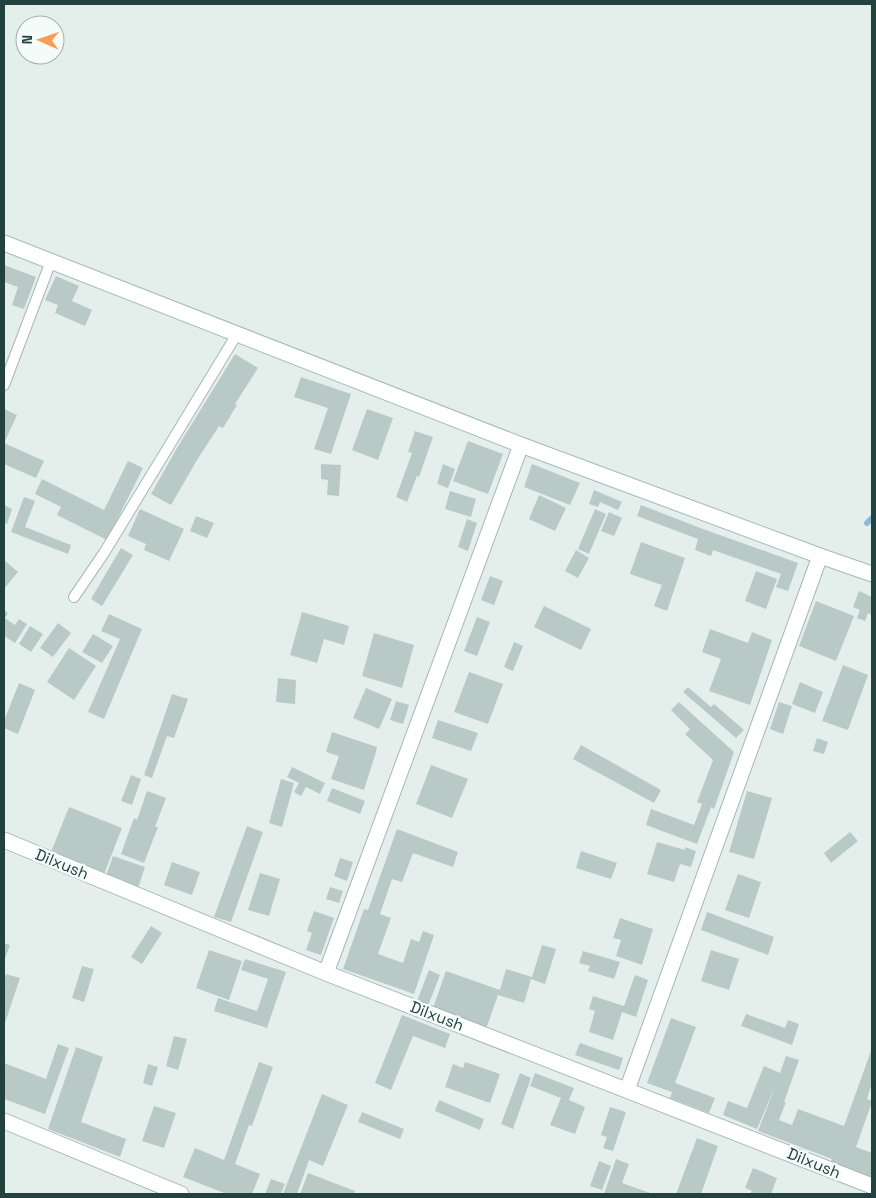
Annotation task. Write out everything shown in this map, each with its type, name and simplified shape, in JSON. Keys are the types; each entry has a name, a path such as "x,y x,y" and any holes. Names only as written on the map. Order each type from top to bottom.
{"street":[{"path":"4,243 521,445 820,556 871,572"},
{"path":"326,973 521,445"},
{"path":"627,1090 820,556"},
{"name":"Dilxush","path":"4,840 326,973 872,1186"},
{"path":"4,1121 181,1194"}],"lane":[{"path":"4,384 51,262"},
{"path":"74,597 104,553 237,334"}],"building":[{"path":"4,265 36,277 24,309 12,305 18,287 4,282"},
{"path":"56,276 79,286 72,301 92,310 85,326 55,313 58,305 45,300"},
{"path":"235,354 258,368 235,404 237,405 223,428 219,426 171,505 151,494"},
{"path":"301,377 351,394 331,454 314,449 328,408 294,397"},
{"path":"4,409 17,415 4,443"},
{"path":"367,409 393,418 378,460 352,450"},
{"path":"415,431 433,437 419,477 417,476 407,502 396,497 412,453 408,452"},
{"path":"468,441 503,454 488,494 453,481"},
{"path":"4,443 44,461 36,478 4,464"},
{"path":"128,461 143,468 107,540 57,515 61,507 35,494 42,479 104,510"},
{"path":"321,464 341,465 339,496 327,495 328,480 321,479"},
{"path":"443,464 455,469 448,488 437,484"},
{"path":"532,464 580,483 570,505 524,487"},
{"path":"594,490 622,502 618,510 600,502 598,507 589,504"},
{"path":"450,491 476,499 471,517 445,509"},
{"path":"539,495 566,508 555,531 529,519"},
{"path":"24,497 35,501 25,527 71,545 68,554 11,532"},
{"path":"4,505 12,509 7,524 4,523"},
{"path":"641,505 798,563 788,591 776,587 781,574 713,550 711,556 695,550 698,539 637,516"},
{"path":"140,509 184,529 169,561 144,550 146,544 128,536"},
{"path":"595,509 606,514 589,554 578,549"},
{"path":"609,512 622,518 614,536 601,531"},
{"path":"196,516 214,523 207,538 190,531"},
{"path":"467,519 477,523 468,551 458,547"},
{"path":"641,542 685,558 667,611 654,606 662,585 630,574"},
{"path":"121,548 133,555 102,606 91,599"},
{"path":"576,550 589,558 578,578 565,571"},
{"path":"4,560 18,572 4,589"},
{"path":"756,571 777,579 766,609 745,601"},
{"path":"490,576 503,581 494,605 481,600"},
{"path":"859,591 872,597 872,615 868,613 865,621 857,618 860,610 853,607"},
{"path":"816,601 854,616 836,661 799,646"},
{"path":"544,606 591,629 581,650 534,627"},
{"path":"4,610 8,613 5,618 15,625 19,619 27,624 15,643 4,636"},
{"path":"302,612 349,626 344,645 324,639 317,663 290,655"},
{"path":"109,614 142,629 104,719 88,712 120,639 101,631"},
{"path":"477,617 490,622 477,656 464,651"},
{"path":"58,623 71,633 53,657 40,648"},
{"path":"30,626 43,634 31,652 19,644"},
{"path":"710,629 748,643 752,632 772,640 750,705 709,691 721,659 702,652"},
{"path":"374,633 414,645 402,688 362,676"},
{"path":"93,634 113,646 102,663 82,652"},
{"path":"514,642 523,646 513,671 504,667"},
{"path":"69,648 96,666 74,700 47,682"},
{"path":"843,665 868,675 848,730 822,721"},
{"path":"469,672 503,684 488,724 454,712"},
{"path":"278,678 296,680 295,704 276,702"},
{"path":"800,682 823,692 815,713 792,704"},
{"path":"19,683 35,690 18,734 4,728 4,721"},
{"path":"688,687 711,707 714,704 744,730 736,738 683,692"},
{"path":"366,688 392,699 379,729 353,718"},
{"path":"172,694 188,699 174,738 167,736 152,778 144,775"},
{"path":"396,701 409,705 403,724 390,720"},
{"path":"679,702 734,752 714,809 711,807 697,844 646,825 651,809 694,825 702,804 697,802 713,760 685,734 690,729 671,710"},
{"path":"779,702 792,706 783,734 770,729"},
{"path":"438,720 478,733 471,751 432,738"},
{"path":"332,732 377,747 364,790 331,779 339,756 326,752"},
{"path":"817,738 828,742 824,754 813,751"},
{"path":"581,745 661,790 654,803 573,759"},
{"path":"431,765 468,779 452,818 416,804"},
{"path":"292,767 325,783 320,794 306,787 301,796 294,792 299,783 287,777"},
{"path":"131,775 141,779 132,805 121,801"},
{"path":"281,779 294,783 282,827 269,823"},
{"path":"332,788 365,801 360,814 327,801"},
{"path":"147,791 166,798 155,827 158,827 144,863 121,854 134,818 137,820"},
{"path":"747,791 772,798 754,859 729,852"},
{"path":"69,807 122,828 104,874 51,852"},
{"path":"247,826 263,832 231,922 214,917"},
{"path":"397,829 458,852 453,867 413,853 402,882 392,879 380,914 391,918 378,954 403,963 411,939 419,942 423,931 434,935 414,994 343,969 364,909 368,910"},
{"path":"850,832 858,841 831,863 824,853"},
{"path":"657,842 696,851 691,867 680,864 674,882 647,874"},
{"path":"581,851 617,863 611,879 576,868"},
{"path":"113,856 145,867 137,891 105,879"},
{"path":"340,858 353,862 347,881 334,876"},
{"path":"172,862 200,872 192,895 164,885"},
{"path":"260,873 280,879 269,916 248,910"},
{"path":"738,874 761,882 749,918 725,910"},
{"path":"330,887 343,891 339,903 326,899"},
{"path":"314,911 334,918 321,955 306,950 312,933 307,931"},
{"path":"707,912 774,937 768,955 701,930"},
{"path":"620,918 653,929 642,965 616,956 621,940 613,938"},
{"path":"151,926 162,933 142,964 131,957"},
{"path":"4,943 10,945 4,961"},
{"path":"542,945 556,949 545,984 531,979 524,1003 498,995 486,1029 432,1011 446,971 500,990 506,969 532,977"},
{"path":"209,950 242,961 229,1000 196,988"},
{"path":"711,950 739,959 729,990 701,981"},
{"path":"583,951 620,962 614,979 588,971 590,966 579,963"},
{"path":"245,959 286,972 267,1028 214,1011 218,998 257,1011 268,979 241,970"},
{"path":"82,966 94,969 84,1002 72,998"},
{"path":"429,970 440,975 428,1006 417,1001"},
{"path":"6,974 20,978 4,1026 4,982"},
{"path":"635,975 648,980 636,1017 622,1012 613,1040 589,1032 595,1011 589,1009 593,996 624,1006"},
{"path":"746,1014 785,1028 788,1020 799,1024 792,1045 741,1026"},
{"path":"402,1015 450,1034 445,1048 413,1036 391,1090 375,1083"},
{"path":"671,1018 696,1027 675,1083 715,1098 709,1113 670,1098 672,1092 647,1083"},
{"path":"174,1036 187,1039 178,1070 166,1066"},
{"path":"580,1043 623,1058 619,1070 575,1055"},
{"path":"58,1044 69,1048 45,1114 4,1099 4,1063 46,1079"},
{"path":"76,1047 103,1057 81,1122 126,1139 120,1157 48,1129"},
{"path":"872,1048 872,1083 867,1099 872,1102 856,1147 872,1153 872,1178 831,1162 832,1159 758,1131 776,1084 757,1129 723,1115 728,1101 747,1108 764,1066 780,1073 786,1056 799,1060 779,1120 792,1125 798,1109 844,1126"},
{"path":"259,1062 273,1067 252,1126 249,1125 235,1164 260,1174 252,1194 227,1194 183,1177 195,1148 224,1160"},
{"path":"465,1062 500,1074 490,1103 445,1087 453,1064 463,1068"},
{"path":"148,1064 158,1067 152,1086 143,1083"},
{"path":"520,1073 531,1078 513,1129 501,1124"},
{"path":"535,1073 574,1088 569,1100 585,1107 575,1134 550,1125 561,1098 530,1086"},
{"path":"322,1094 348,1105 323,1166 309,1160 297,1194 283,1194"},
{"path":"439,1100 484,1119 480,1130 435,1111"},
{"path":"154,1106 176,1113 164,1148 142,1141"},
{"path":"610,1107 626,1112 613,1151 603,1148 607,1137 601,1135"},
{"path":"362,1112 404,1129 400,1139 358,1122"},
{"path":"697,1138 718,1146 701,1194 676,1194"},
{"path":"616,1159 629,1164 622,1183 653,1194 604,1194"},
{"path":"599,1161 611,1166 602,1190 590,1186"},
{"path":"753,1168 777,1178 771,1194 750,1194 752,1191 745,1188"},
{"path":"308,1173 355,1191 354,1194 300,1194"},
{"path":"271,1179 285,1184 281,1194 265,1194"}],"waterway":[{"path":"867,523 872,518"}]}
